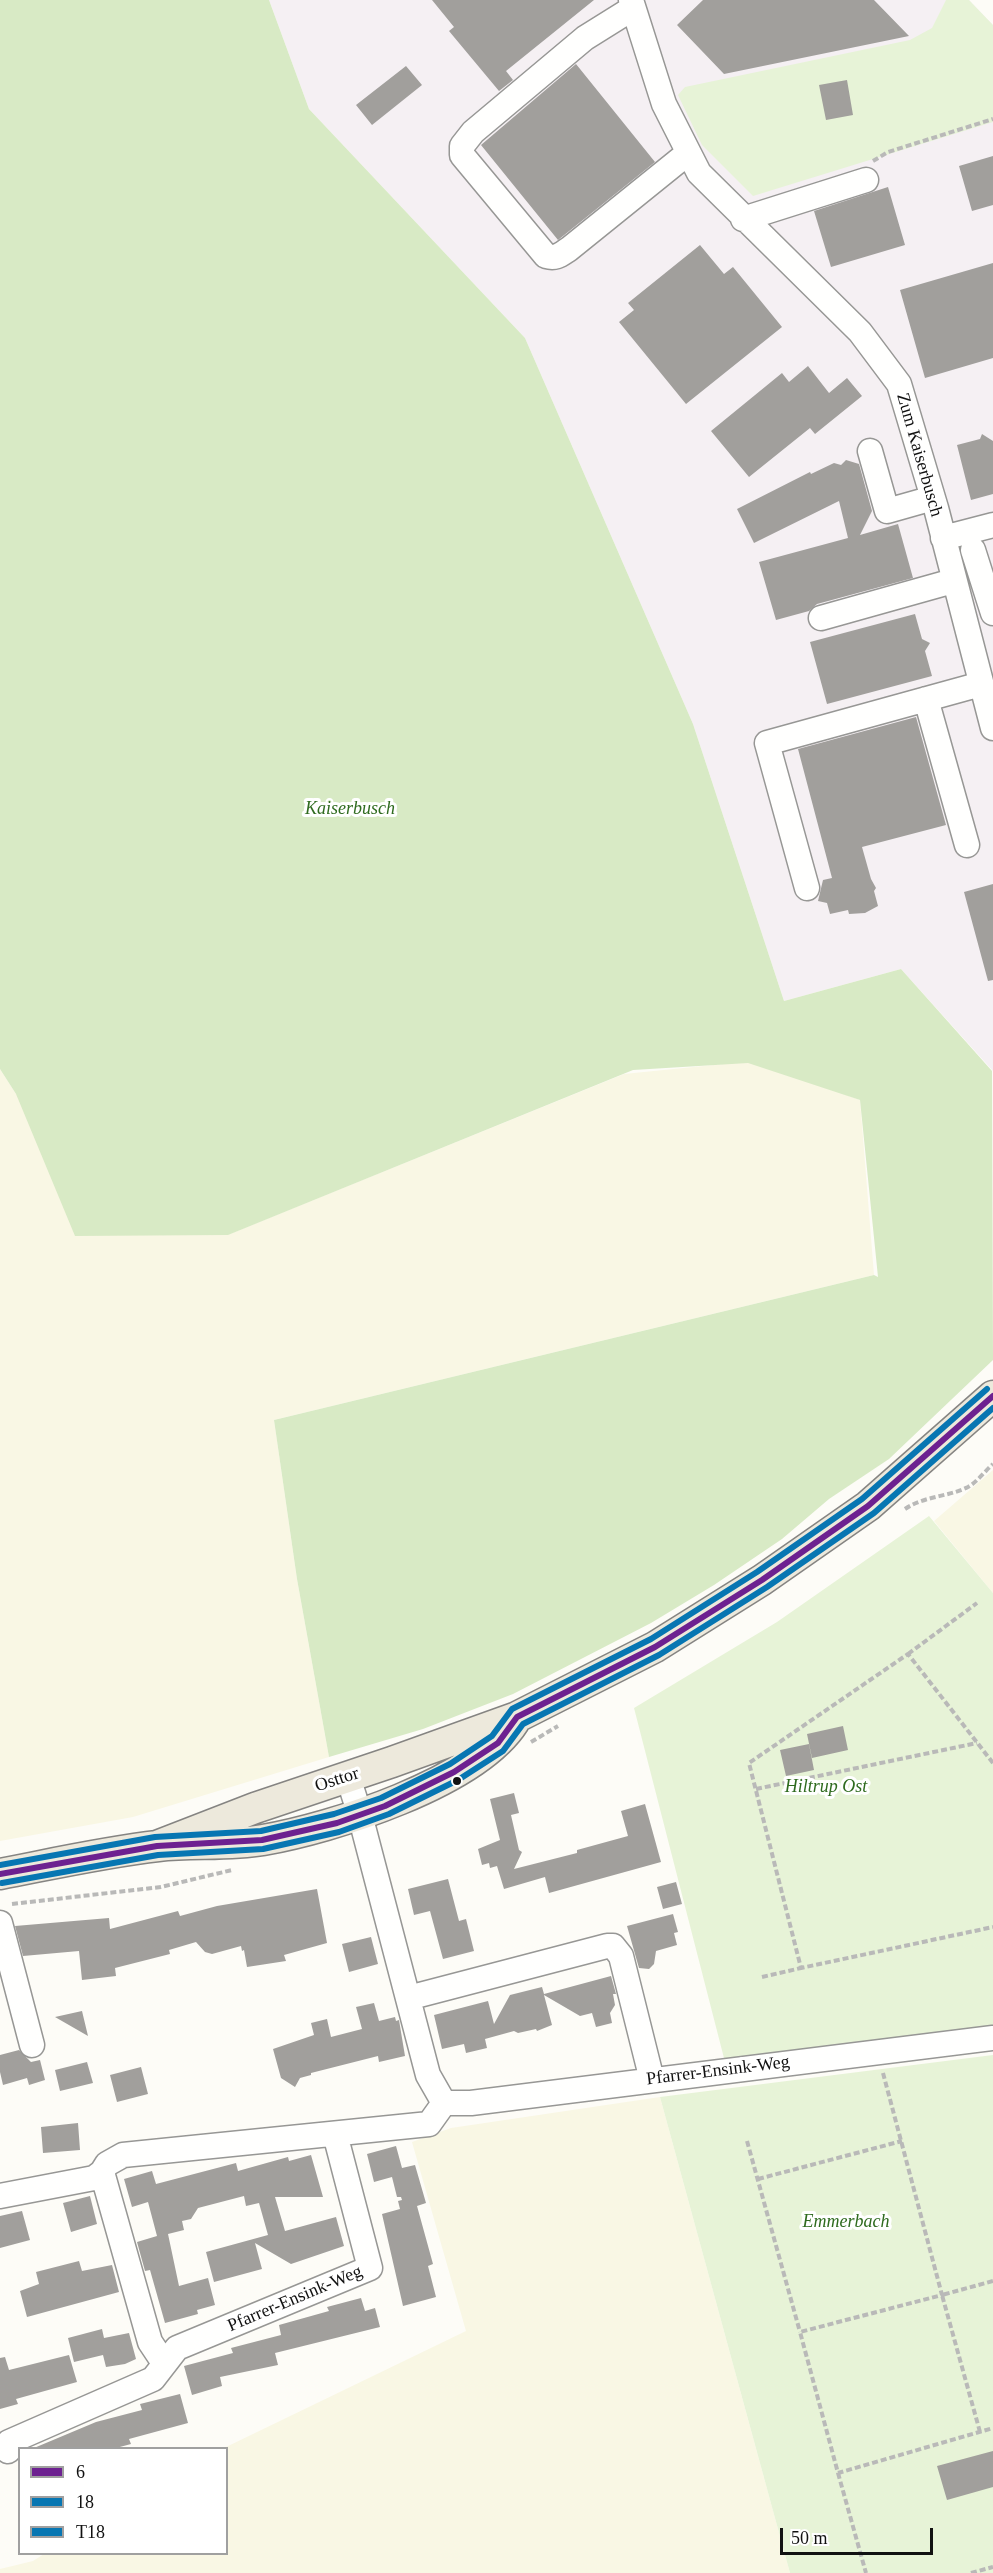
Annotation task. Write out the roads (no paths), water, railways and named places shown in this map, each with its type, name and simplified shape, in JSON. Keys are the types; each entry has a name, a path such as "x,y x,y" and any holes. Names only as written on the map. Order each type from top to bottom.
{"main road":[{"name":"Osttor","path":"157,1846 255,1808 517,1717 656,1647 762,1580 868,1506 993,1396"},
{"name":"Osttor","path":"0,1874 157,1846 262,1840 337,1823 385,1806 454,1772 498,1743 517,1717"}],"street":[{"name":"Zum Kaiserbusch","path":"632,4 664,105 699,173 743,219 860,332 899,384 933,498 981,684 992,716"},
{"path":"632,4 585,38 473,132 462,146 462,155 546,256 552,258 558,257 569,249 688,153"},
{"path":"743,219 866,180"},
{"path":"870,451 887,511 933,498"},
{"path":"945,547 993,525"},
{"path":"945,547 983,547 993,613"},
{"path":"822,618 954,580"},
{"path":"807,888 767,743 981,684"},
{"path":"926,699 967,845"},
{"path":"0,2196 94,2178 107,2164 123,2155 429,2124 444,2103 428,2074 348,1777"},
{"path":"0,1923 32,2045"},
{"path":"408,1998 613,1946 621,1956 652,2080"},
{"name":"Pfarrer-Ensink-Weg","path":"444,2103 471,2103 993,2038"},
{"name":"Pfarrer-Ensink-Weg","path":"8,2451 9,2442 153,2379 177,2348 370,2268 335,2134"},
{"path":"102,2172 150,2342 164,2363"}],"park label":[{"name":"Kaiserbusch","path":"350,809"},
{"name":"Hiltrup Ost","path":"826,1787"},
{"name":"Emmerbach","path":"846,2222"}]}
